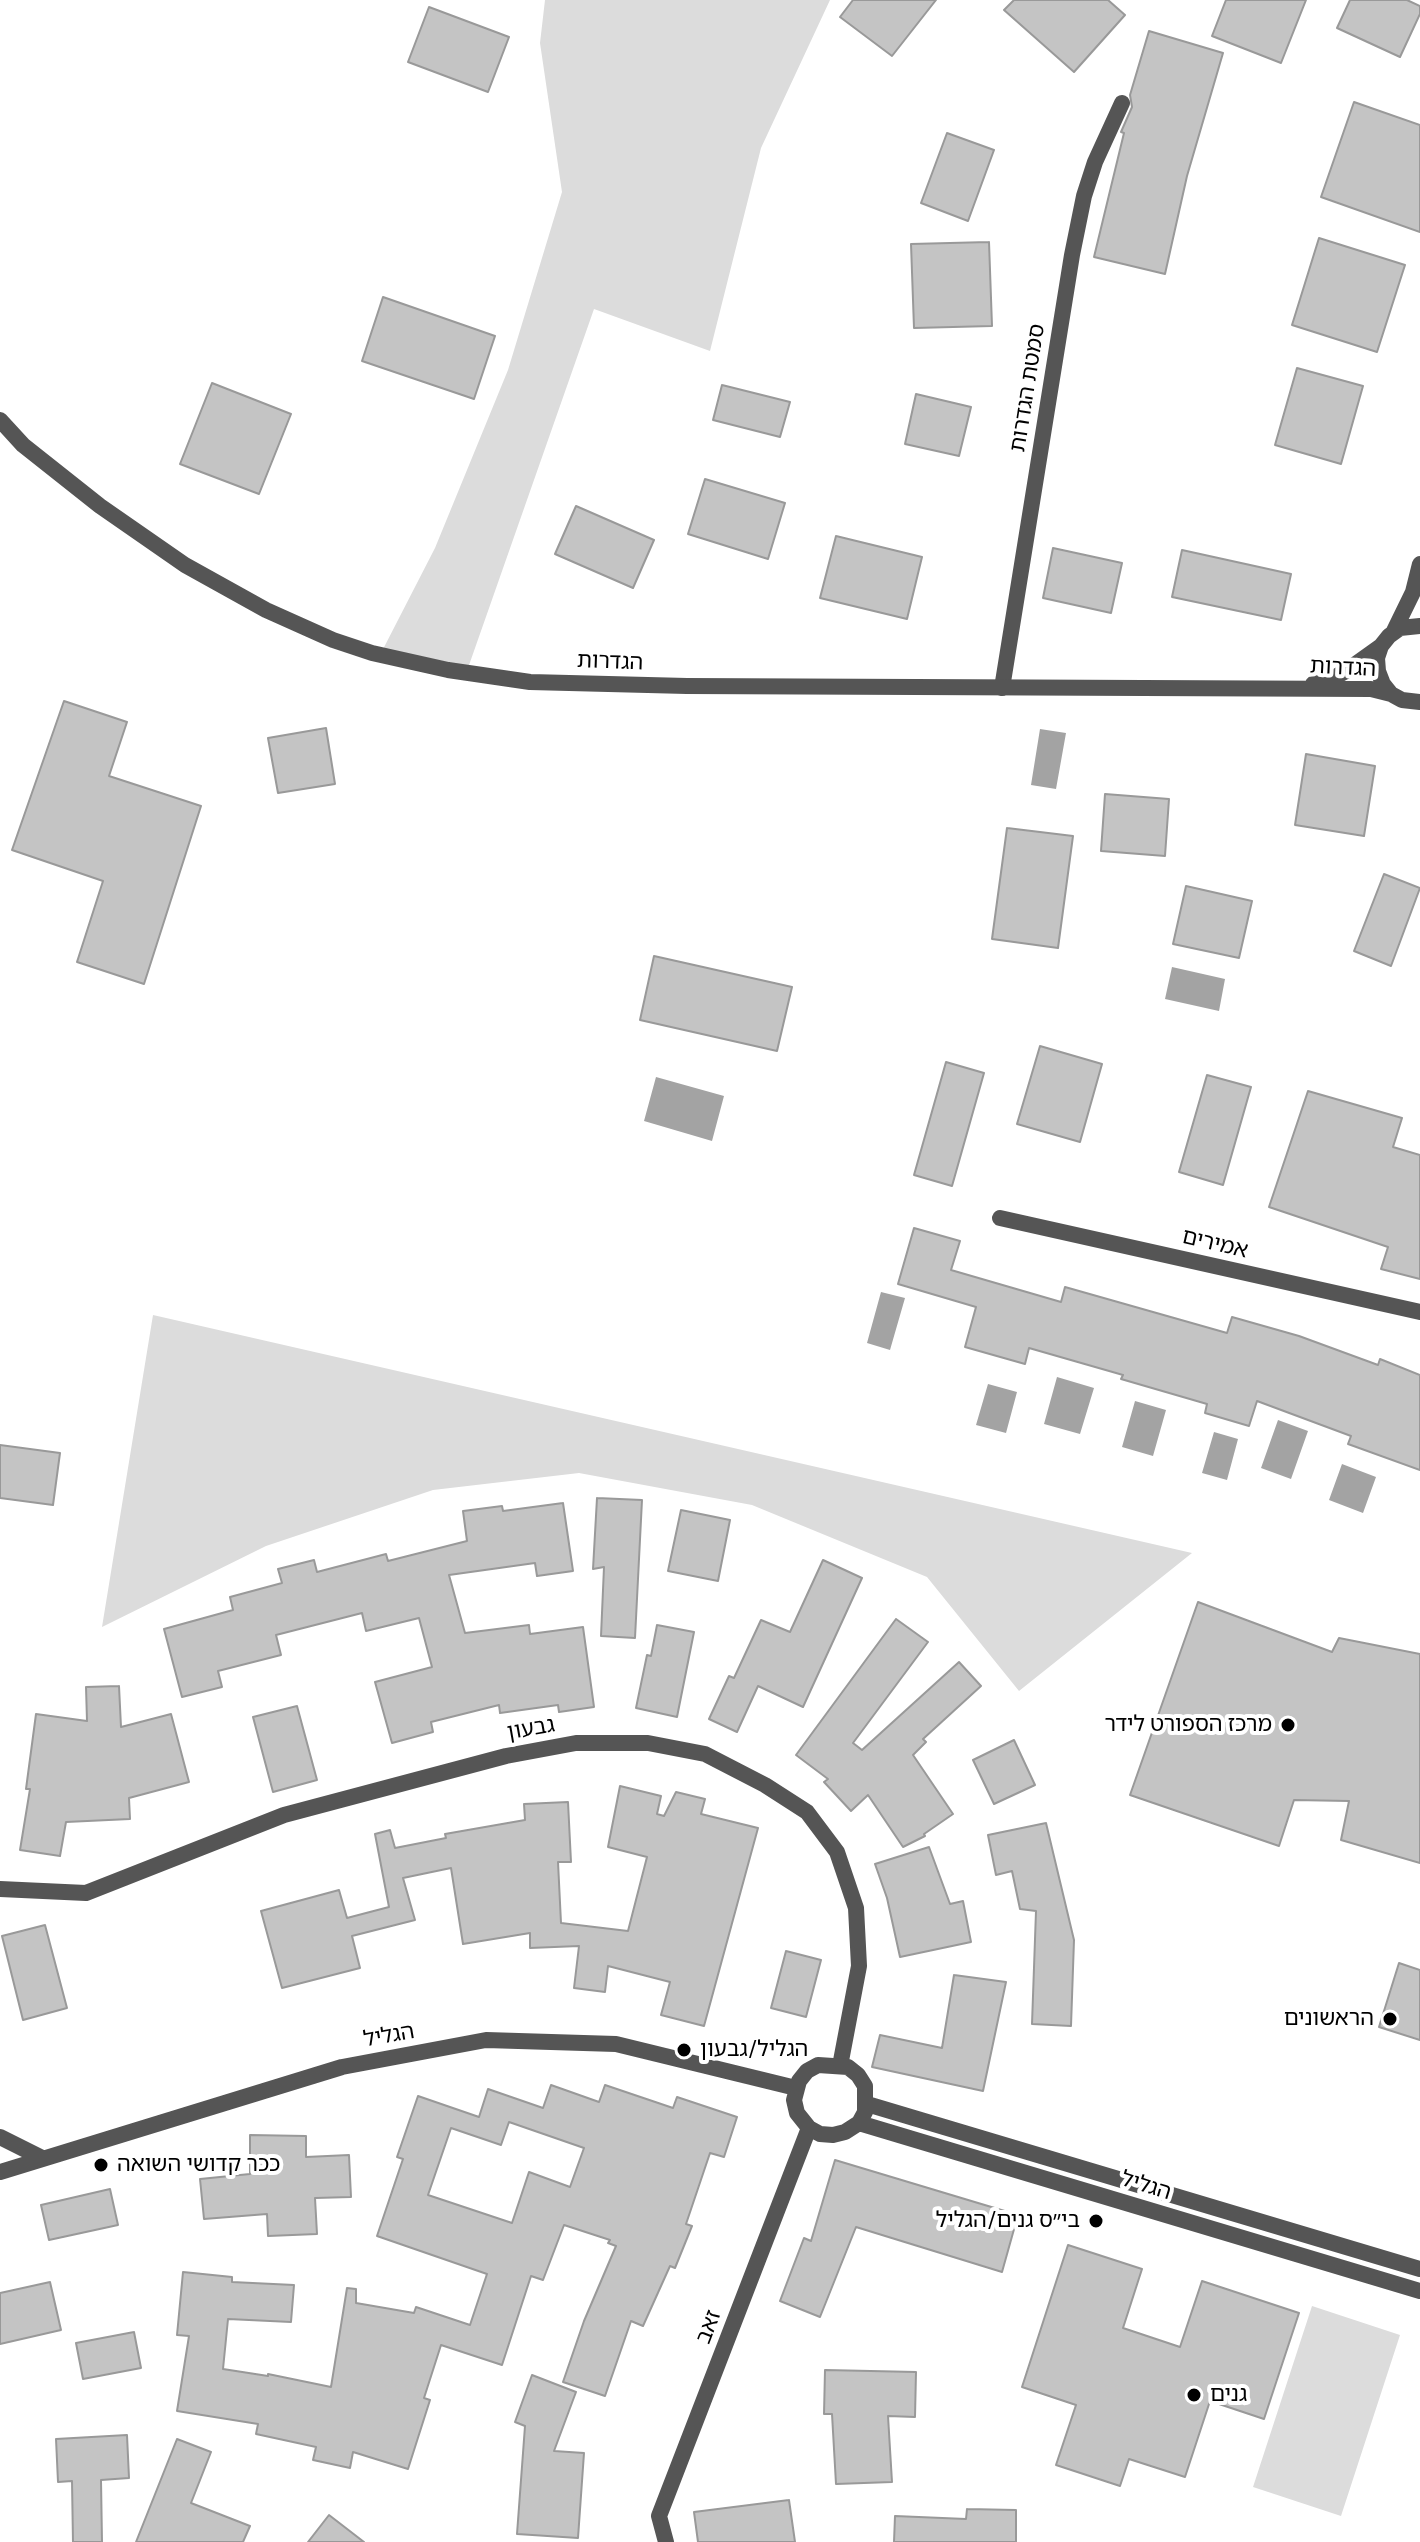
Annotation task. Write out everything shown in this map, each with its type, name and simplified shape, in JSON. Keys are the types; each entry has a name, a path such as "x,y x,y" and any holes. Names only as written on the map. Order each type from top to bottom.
{"street":[{"name":"סמטת הגדרות","path":"1002,688 1081,211 1095,162 1122,103"},
{"name":"הגדרות","path":"0,420 23,445 100,506 185,565 266,610 333,640 372,653 448,670 530,682 687,686 1371,689 1402,700 1420,702"},
{"name":"הגדרות","path":"1292,688 1326,682 1381,646 1393,633 1413,592 1420,564"},
{"path":"1393,633 1413,625 1420,626"},
{"path":"1381,646 1377,658 1378,671 1391,694"},
{"name":"אמירים","path":"1000,1218 1420,1312"},
{"name":"גבעון","path":"0,1889 86,1893 284,1815 506,1756 590,1743 648,1743 705,1754 765,1785 807,1812 837,1852 856,1908 859,1966 840,2066"},
{"name":"הגליל","path":"0,2172 342,2067 486,2040 616,2044 796,2088"},
{"path":"818,2065 840,2066 848,2067 858,2075 865,2086 867,2104 859,2123 845,2132 820,2134 809,2128 797,2113 794,2100 796,2088 807,2071 818,2065"},
{"name":"הגליל","path":"867,2104 1420,2269"},
{"name":"הגליל","path":"859,2123 1420,2291"},
{"name":"זאב","path":"666,2542 659,2516 809,2128"},
{"path":"0,2137 42,2158"}],"shaded area":[{"path":"545,0 830,0 761,148 710,351 594,309 468,668 379,657 435,548 508,370 562,192 540,43"},
{"path":"1040,729 1066,733 1056,789 1031,785"},
{"path":"1172,967 1225,979 1219,1011 1165,999"},
{"path":"656,1077 724,1096 712,1141 644,1121"},
{"path":"881,1292 905,1298 890,1350 867,1343"},
{"path":"153,1315 1192,1553 1019,1691 927,1577 752,1505 579,1473 433,1490 266,1546 102,1627"},
{"path":"1057,1377 1094,1388 1080,1434 1044,1424"},
{"path":"988,1384 1017,1392 1006,1433 976,1425"},
{"path":"1135,1401 1166,1410 1153,1456 1122,1447"},
{"path":"1278,1420 1308,1431 1291,1479 1261,1468"},
{"path":"1214,1432 1238,1439 1227,1480 1202,1473"},
{"path":"1342,1464 1376,1477 1363,1513 1329,1500"},
{"path":"1312,2306 1400,2335 1341,2516 1253,2487"}],"building":[{"path":"853,0 936,0 892,56 840,17"},
{"path":"1014,0 1108,0 1125,15 1074,72 1004,10"},
{"path":"1226,0 1306,0 1281,63 1212,36"},
{"path":"1350,0 1407,0 1420,6 1420,14 1400,57 1337,28"},
{"path":"429,7 509,37 488,92 408,62"},
{"path":"1149,31 1223,53 1187,176 1165,274 1094,257 1124,133 1121,132 1132,107 1130,95"},
{"path":"1354,102 1420,125 1420,232 1321,197"},
{"path":"947,133 994,150 968,221 921,203"},
{"path":"1319,238 1405,265 1377,352 1292,325"},
{"path":"989,242 992,326 914,328 911,244"},
{"path":"383,297 495,336 474,399 362,361"},
{"path":"1297,368 1363,386 1341,464 1275,445"},
{"path":"212,383 291,414 259,494 180,464"},
{"path":"722,385 790,402 780,437 713,420"},
{"path":"916,394 971,407 959,456 905,444"},
{"path":"705,479 785,503 768,559 688,534"},
{"path":"576,506 654,540 633,588 555,554"},
{"path":"836,536 922,557 907,619 820,598"},
{"path":"1053,548 1122,563 1111,613 1043,598"},
{"path":"1182,550 1291,574 1281,620 1172,597"},
{"path":"64,701 127,722 109,776 201,806 144,984 77,962 103,881 12,850"},
{"path":"326,728 335,784 278,793 268,738"},
{"path":"1306,754 1375,766 1364,836 1295,825"},
{"path":"1105,794 1169,799 1165,856 1101,851"},
{"path":"1007,828 1073,836 1058,948 992,939"},
{"path":"1384,874 1420,888 1391,966 1354,951"},
{"path":"1186,886 1252,901 1239,958 1173,944"},
{"path":"654,956 792,987 777,1051 640,1020"},
{"path":"1040,1046 1102,1064 1080,1142 1017,1124"},
{"path":"946,1062 984,1073 952,1186 914,1175"},
{"path":"1207,1075 1251,1087 1223,1185 1179,1172"},
{"path":"1308,1091 1402,1118 1393,1147 1420,1155 1420,1279 1381,1269 1388,1247 1269,1207"},
{"path":"914,1228 960,1241 951,1270 1061,1302 1065,1287 1227,1333 1232,1317 1299,1336 1378,1365 1380,1359 1420,1375 1420,1470 1348,1444 1351,1436 1257,1401 1249,1426 1205,1413 1207,1404 1121,1379 1123,1375 1029,1348 1025,1364 965,1347 976,1307 898,1284"},
{"path":"0,1445 60,1453 53,1505 0,1498"},
{"path":"597,1498 642,1500 635,1638 601,1636 604,1567 593,1569"},
{"path":"563,1503 573,1571 537,1576 535,1563 449,1575 465,1633 529,1625 530,1634 583,1627 594,1707 559,1712 558,1705 500,1713 499,1705 431,1722 433,1732 392,1743 375,1682 432,1667 419,1618 366,1631 362,1613 276,1635 281,1655 218,1671 222,1687 182,1697 164,1629 233,1610 230,1597 282,1583 278,1569 314,1560 317,1572 386,1554 388,1561 467,1541 463,1511 502,1506 503,1511"},
{"path":"681,1510 730,1520 718,1581 668,1571"},
{"path":"823,1560 862,1578 803,1707 758,1686 737,1732 709,1719 729,1676 734,1678 761,1620 790,1632"},
{"name":"מרכז הספורט לידר","path":"1198,1602 1332,1652 1339,1638 1420,1654 1420,1863 1341,1840 1349,1801 1294,1800 1279,1846 1130,1795"},
{"path":"896,1619 928,1642 853,1743 862,1750 959,1662 981,1686 923,1739 926,1742 913,1755 953,1814 925,1836 903,1847 868,1795 851,1811 824,1782 828,1779 796,1755"},
{"path":"657,1625 694,1632 677,1717 636,1708"},
{"path":"119,1686 121,1727 171,1714 189,1782 129,1798 130,1819 66,1822 60,1856 20,1850 30,1789 26,1789 36,1714 87,1721 86,1687"},
{"path":"297,1706 317,1780 273,1792 253,1717"},
{"path":"1014,1740 1035,1785 994,1804 973,1760"},
{"path":"620,1786 661,1796 657,1814 664,1816 676,1792 705,1799 701,1814 758,1828 704,2026 661,2015 670,1982 608,1966 605,1992 574,1988 579,1946 530,1948 530,1933 463,1944 451,1868 403,1878 415,1920 352,1936 360,1968 282,1988 261,1911 339,1890 347,1918 389,1907 375,1834 390,1830 395,1848 446,1838 445,1834 525,1820 524,1804 568,1802 571,1862 558,1862 561,1923 628,1931 647,1857 608,1847"},
{"path":"1046,1823 1074,1940 1071,2026 1032,2024 1036,1911 1020,1909 1012,1871 996,1875 988,1835"},
{"path":"929,1847 950,1904 963,1901 971,1942 900,1957 887,1898 875,1864"},
{"path":"45,1925 67,2008 23,2020 2,1936"},
{"path":"786,1951 821,1960 806,2017 771,2008"},
{"path":"1399,1963 1420,1970 1420,2040 1379,2027"},
{"path":"954,1975 1006,1982 983,2091 872,2067 880,2035 942,2048"},
{"path":"551,2085 599,2102 605,2085 673,2108 677,2097 737,2117 724,2157 710,2153 686,2224 692,2226 675,2268 670,2266 643,2326 631,2321 605,2396 563,2382 584,2321 616,2246 608,2243 610,2240 564,2225 543,2280 531,2276 502,2365 441,2345 424,2398 430,2400 408,2469 353,2452 350,2468 313,2460 316,2447 256,2434 258,2424 177,2411 189,2336 177,2335 183,2272 232,2277 232,2282 294,2285 291,2322 228,2319 223,2369 268,2374 331,2387 347,2288 356,2289 356,2303 414,2313 416,2307 470,2325 487,2274 377,2236 403,2159 397,2157 418,2096 479,2117 488,2089 543,2108","holes":["509,2122 584,2148 570,2187 529,2172 512,2223 428,2195 451,2128 501,2145"]},
{"path":"250,2135 306,2136 306,2157 349,2155 351,2197 315,2198 317,2234 268,2236 267,2214 204,2219 200,2179 250,2174"},
{"path":"835,2160 1018,2215 1002,2272 856,2227 820,2317 780,2301 804,2238 811,2241"},
{"path":"110,2189 118,2225 49,2240 41,2205"},
{"path":"1068,2245 1142,2269 1123,2328 1180,2347 1202,2281 1299,2313 1264,2419 1210,2401 1185,2477 1129,2459 1120,2486 1056,2465 1076,2405 1022,2387"},
{"path":"50,2282 61,2330 0,2344 0,2293"},
{"path":"134,2332 141,2368 83,2379 76,2343"},
{"path":"825,2370 916,2372 915,2417 888,2416 892,2482 836,2484 832,2414 824,2414"},
{"path":"532,2375 576,2392 554,2451 584,2453 578,2538 517,2534 525,2426 515,2422"},
{"path":"127,2435 129,2478 101,2480 102,2542 73,2542 72,2481 58,2482 56,2439"},
{"path":"177,2439 211,2452 191,2503 250,2526 243,2542 136,2542"},
{"path":"789,2500 795,2542 698,2542 694,2512"},
{"path":"967,2509 1016,2510 1016,2542 894,2542 895,2516 966,2519"},
{"path":"329,2515 364,2542 308,2542"}],"place":[{"name":"מרכז הספורט לידר","path":"1288,1725"},
{"name":"הראשונים","path":"1390,2019"},
{"name":"הגליל/גבעון","path":"684,2050"},
{"name":"ככר קדושי השואה","path":"101,2165"},
{"name":"בי״ס גנים/הגליל","path":"1096,2221"},
{"name":"גנים","path":"1194,2395"}]}
